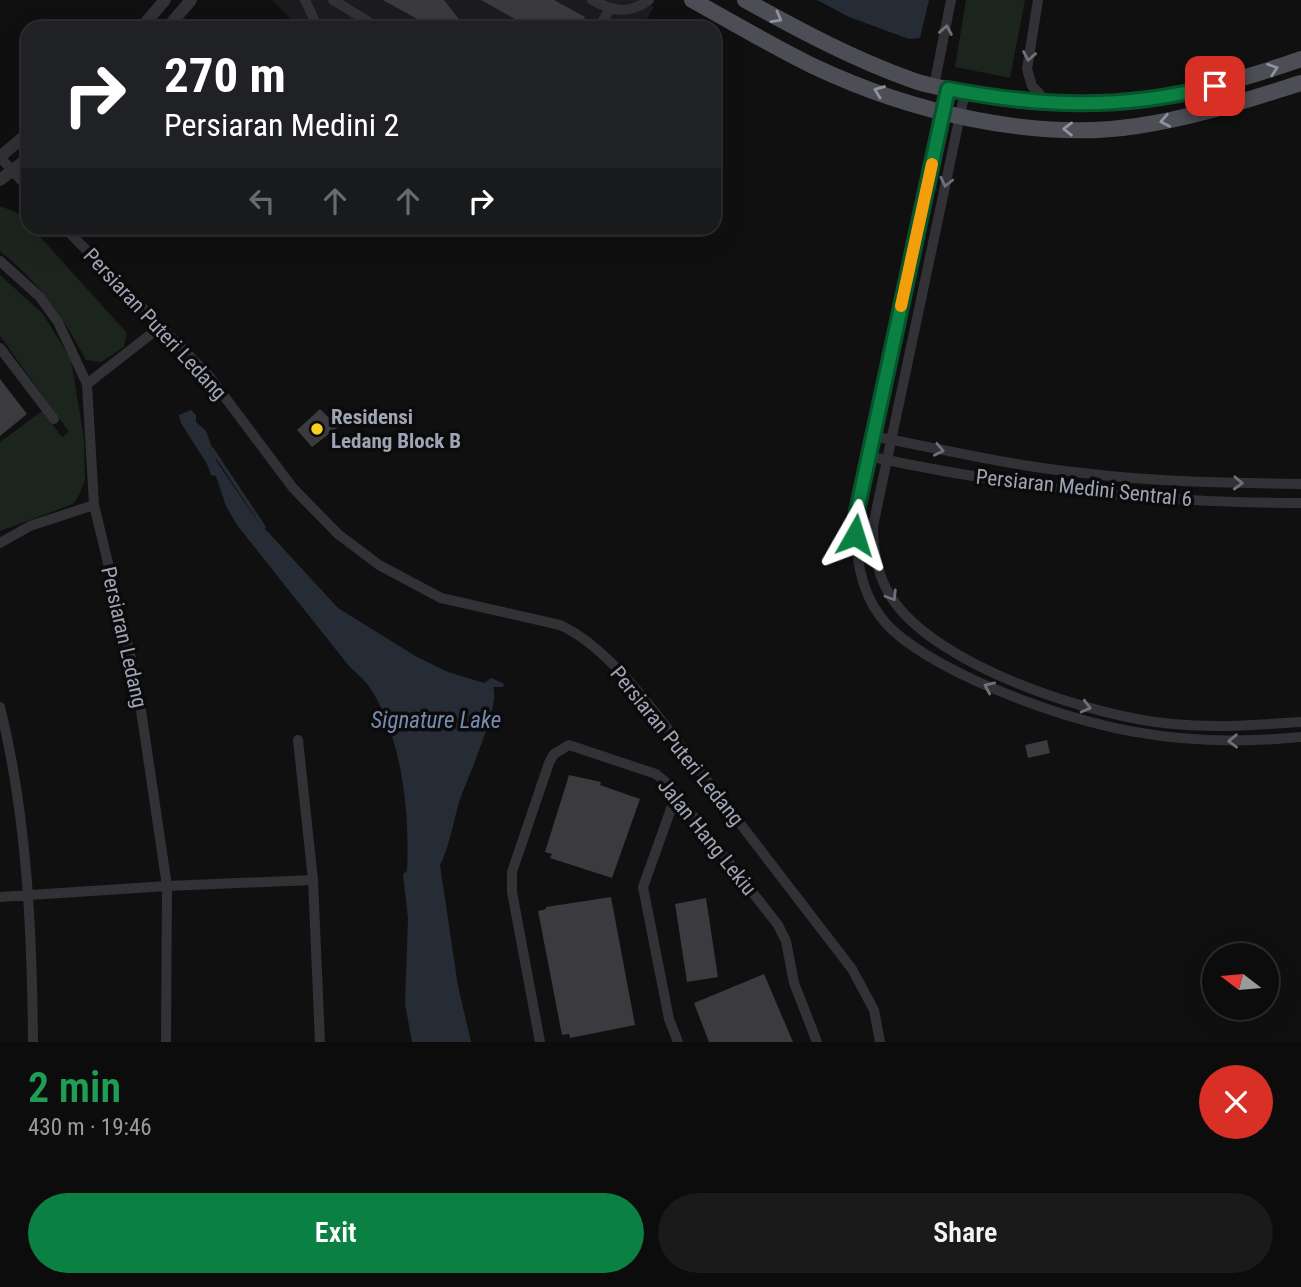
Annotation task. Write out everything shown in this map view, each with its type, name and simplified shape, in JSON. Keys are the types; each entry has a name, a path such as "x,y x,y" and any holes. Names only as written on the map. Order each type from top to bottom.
{"main road":[{"path":"692,0 814,66 914,105 997,123 1066,130 1136,127 1199,114 1301,83"},
{"path":"745,0 836,50 912,80 965,92 1048,104 1136,102 1208,88 1301,59"}],"street":[{"path":"147,21 165,0"},
{"path":"173,21 191,0"},
{"path":"305,0 315,21"},
{"path":"333,0 368,21"},
{"path":"592,0 610,9 632,9 649,0"},
{"path":"951,0 941,59 944,112 855,520 856,550 861,575 879,615 889,626 946,667 1031,705 1123,731 1218,742 1301,737"},
{"path":"1038,0 1027,69 1032,86 1048,104"},
{"path":"602,21 610,9"},
{"path":"965,92 873,526 873,550 878,572 891,597 905,616 955,653 1037,691 1128,718 1217,726 1301,722"},
{"path":"21,139 0,157 21,181"},
{"path":"0,180 21,164"},
{"name":"Persiaran Puteri Ledang","path":"72,235 209,376 293,488 338,534 379,565 441,598 560,625 578,633 602,654 651,708 852,969 874,1010 880,1042"},
{"name":"Persiaran Ledang","path":"0,261 40,297 58,321 86,384 94,505 137,683 167,886 166,1042"},
{"path":"86,384 160,327"},
{"path":"0,348 54,419"},
{"name":"Persiaran Medini Sentral 6","path":"872,436 962,455 1081,473 1166,481 1301,484"},
{"name":"Persiaran Medini Sentral 6","path":"869,456 960,474 1078,491 1181,500 1301,503"},
{"path":"0,542 30,527 94,505"},
{"path":"0,707 14,763 27,896 33,1042"},
{"path":"298,740 313,880 320,1042"},
{"name":"Jalan Hang Lekiu","path":"540,1042 512,892 512,872 549,763 562,748 569,745 656,774 668,783 778,925 786,941 794,983 817,1042"},
{"path":"676,795 643,887 669,1019 678,1042"},
{"path":"0,897 313,880"}],"shaded area":[{"path":"272,0 642,0 654,7 645,21 292,21"},
{"path":"966,0 1025,0 1010,78 955,67"},
{"path":"0,206 20,214 21,235 38,235 127,333 124,347 101,362 86,360 49,301 28,276 0,251"},
{"path":"0,275 43,314 71,360 84,439 85,480 73,504 0,531 0,442 42,411 62,437 69,432 0,336"}],"water":[{"path":"817,0 929,0 920,38 909,39 849,17"},
{"name":"Signature Lake","path":"191,410 196,415 196,422 206,431 217,462 256,519 338,608 417,657 448,672 484,683 491,678 503,683 504,687 493,687 494,696 488,725 459,802 440,865 458,986 471,1042 412,1042 405,1004 408,918 403,874 407,871 407,825 401,775 389,726 368,685 349,666 237,525 226,506 216,476 211,475 181,423 179,415"}],"building":[{"path":"383,0 444,0 460,21 418,21"},
{"path":"481,0 554,0 585,17 583,21 518,21"},
{"path":"0,379 27,414 0,436"},
{"name":"Residensi Ledang Block B","path":"320,409 338,427 312,447 297,430"},
{"path":"1047,740 1050,753 1028,758 1025,745"},
{"path":"569,775 601,782 600,785 640,799 612,878 550,858 552,854 545,852"},
{"path":"611,897 635,1025 570,1038 569,1034 562,1035 538,911 546,907"},
{"path":"706,898 718,977 687,982 675,904"},
{"path":"764,974 793,1042 709,1042 694,1003"}],"waterway":[{"path":"212,449 264,527"}],"slow traffic":[{"path":"901,306 932,164"}],"place":[{"name":"Residensi Ledang Block B","path":"317,429"}],"route":[{"path":"855,535 855,520 948,89 1048,104 1136,102 1215,86"}]}
